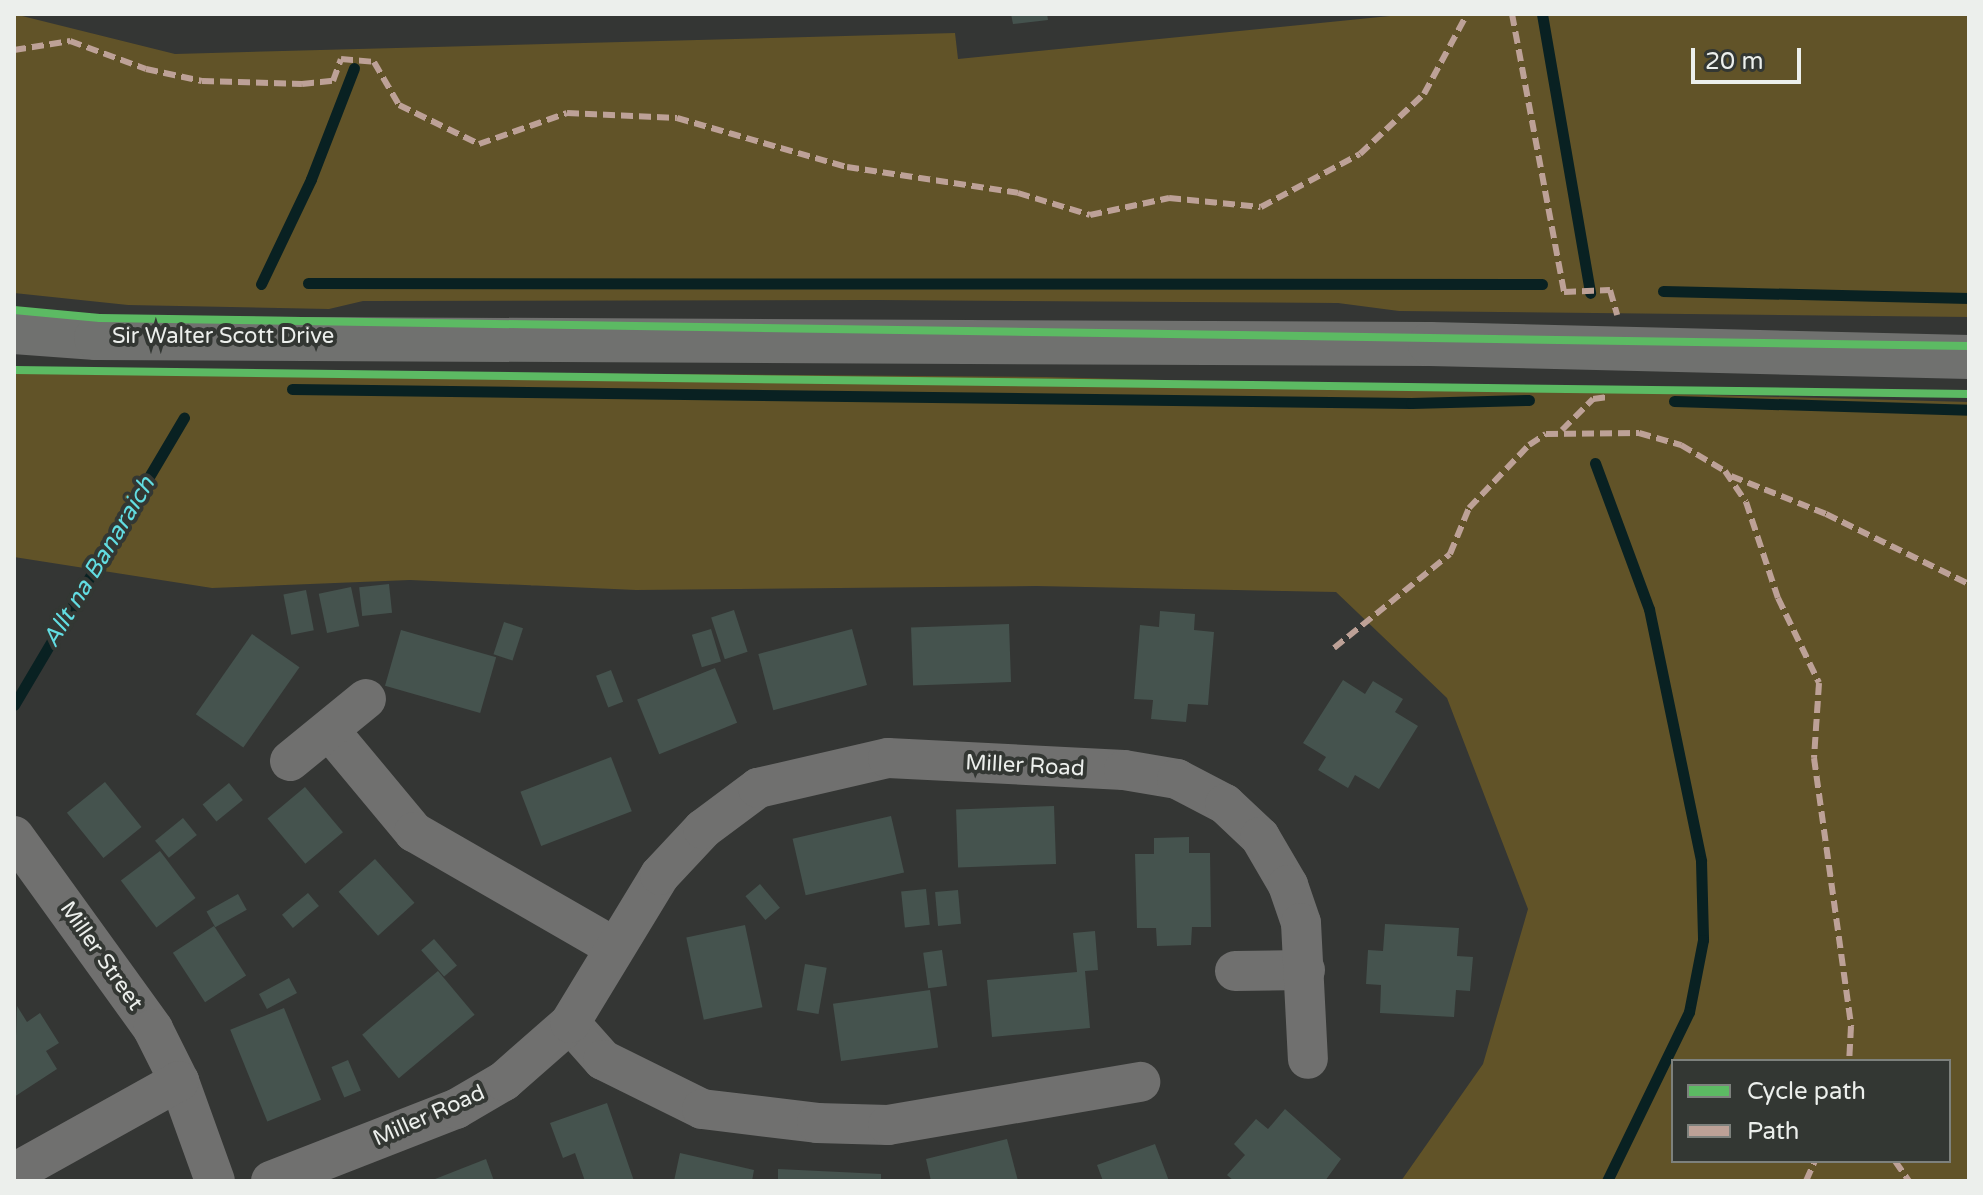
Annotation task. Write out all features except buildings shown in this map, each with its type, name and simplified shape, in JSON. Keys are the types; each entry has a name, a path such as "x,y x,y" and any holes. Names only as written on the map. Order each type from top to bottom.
{"main road":[{"name":"Sir Walter Scott Drive","path":"14,332 96,338 1430,344 1969,357"}],"street":[{"path":"290,761 366,699"},
{"path":"329,730 414,832 614,947"},
{"name":"Miller Road","path":"271,1181 456,1109 504,1081 570,1023 660,875 703,829 758,788 888,758 1124,770 1177,779 1225,804 1260,837 1288,885 1301,923 1308,1059"},
{"name":"Miller Street","path":"14,836 107,959 179,1081 215,1181"},
{"path":"1235,971 1305,970"},
{"path":"570,1023 603,1060 702,1109 817,1123 888,1125 1140,1082"},
{"path":"14,1173 179,1081"}],"shaded area":[{"path":"14,14 175,54 955,33 958,59 1410,14 1969,14 1969,317 1399,311 1338,303 878,300 363,301 329,309 128,305 14,293"},
{"path":"14,370 99,375 131,370 1046,377 1969,402 1969,1181 1401,1181 1483,1064 1528,909 1447,698 1336,592 1036,586 636,590 410,580 212,588 14,557"}],"waterway":[{"path":"1542,14 1590,293"},
{"name":"Allt na Banaraich","path":"261,284 311,179 354,68"},
{"path":"308,283 1542,284"},
{"path":"1663,291 1969,298"},
{"path":"292,389 1411,403 1529,400"},
{"path":"1674,401 1969,410"},
{"name":"Allt na Banaraich","path":"14,705 184,418"},
{"path":"1595,463 1649,609 1701,861 1703,940 1689,1012 1607,1181"}],"marked path":[{"path":"14,50 70,41 146,69 202,81 302,84 333,81 341,59 374,62 399,105 479,144 567,113 677,118 847,167 1018,193 1090,215 1169,198 1261,207 1360,154 1424,94 1467,14"},
{"path":"1512,14 1564,292 1610,290 1617,315"},
{"path":"1562,430 1593,399 1608,397"},
{"path":"1334,648 1450,554 1469,508 1529,445 1546,434 1639,433 1681,445 1725,471 1746,502 1778,598 1819,683 1814,758 1851,1026 1849,1059"},
{"path":"1731,476 1826,514 1969,584"},
{"path":"1806,1181 1814,1163"},
{"path":"1896,1163 1909,1181"}],"cycle path":[{"path":"14,310 100,318 1969,346"},
{"path":"14,370 1969,394"}]}
